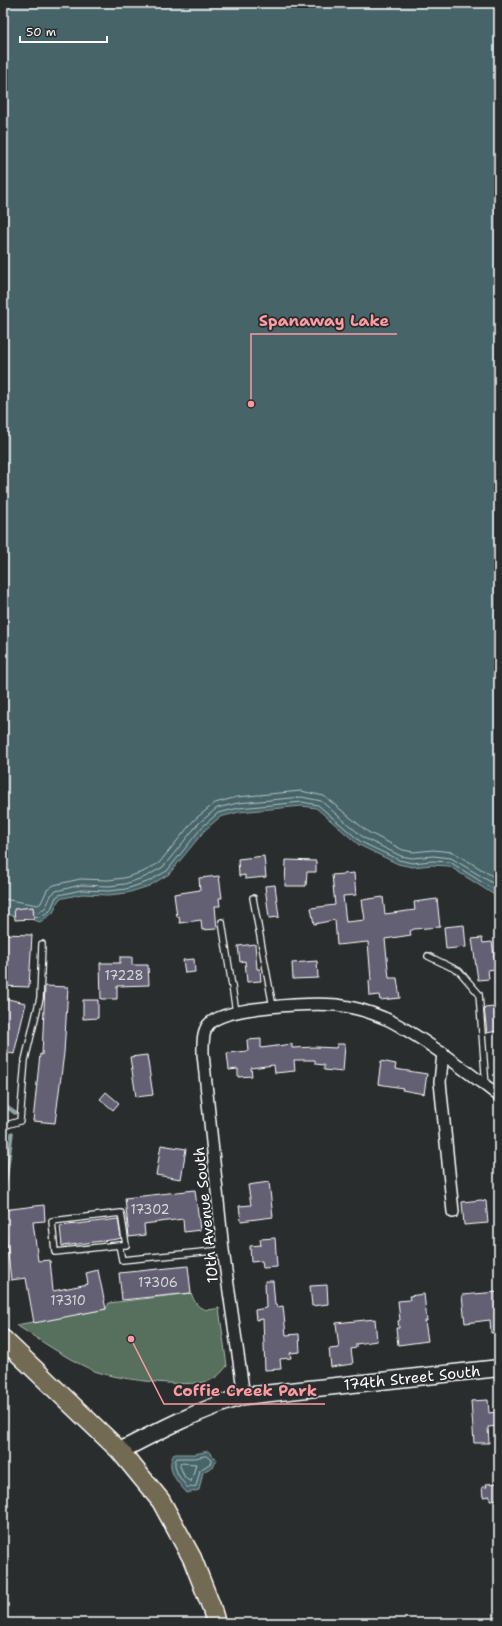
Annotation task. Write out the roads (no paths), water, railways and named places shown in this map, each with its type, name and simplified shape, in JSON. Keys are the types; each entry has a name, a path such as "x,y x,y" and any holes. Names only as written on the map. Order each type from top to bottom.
{"main road":[{"path":"3,1339 120,1451 161,1501 192,1558 216,1623"}],"street":[{"path":"236,1012 318,1004 339,1005 360,1010 385,1018 422,1039 499,1096"},
{"name":"10th Avenue South","path":"236,1012 214,1020 205,1030 203,1043 223,1250 244,1396"},
{"path":"442,1053 440,1082 453,1212"},
{"name":"174th Street South","path":"120,1451 181,1419 244,1396 499,1368"}],"lane":[{"path":"253,898 274,1008"},
{"path":"222,922 236,1012"},
{"path":"3,1126 20,1120 25,1060 40,998 42,944"},
{"path":"428,956 459,971 480,994 486,1086"},
{"path":"121,1213 126,1245 119,1246 55,1252 52,1222 121,1213"},
{"path":"119,1246 122,1260 223,1250"}],"water":[{"path":"3,3 499,3 499,898 449,866 432,865 412,867 398,864 359,845 316,808 302,806 239,812 220,817 205,830 169,874 149,886 127,893 109,895 82,894 59,899 53,913 40,922 24,917 3,914"},
{"path":"208,1451 216,1459 214,1466 203,1472 199,1490 187,1493 173,1475 171,1465 174,1454 195,1454"}],"waterway":[{"path":"3,1104 15,1113"},
{"path":"3,1192 5,1188 12,1133"}],"place":[{"name":"Spanaway Lake","path":"251,404"},
{"name":"Coffie Creek Park","path":"131,1339"}]}
